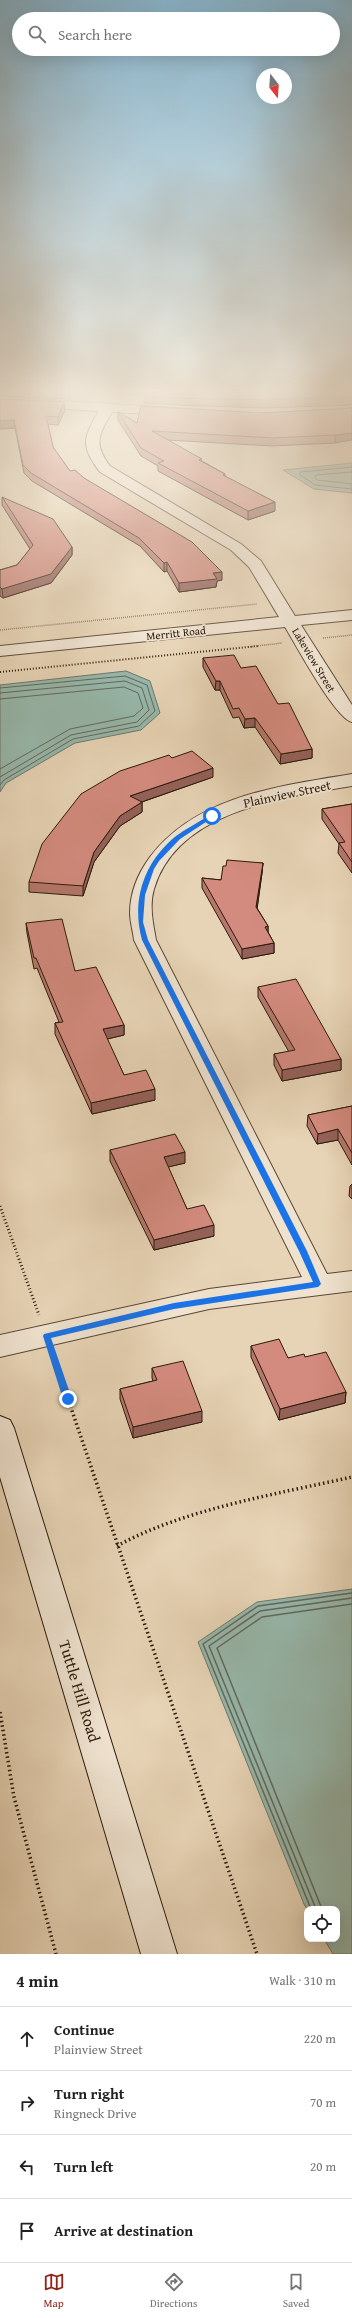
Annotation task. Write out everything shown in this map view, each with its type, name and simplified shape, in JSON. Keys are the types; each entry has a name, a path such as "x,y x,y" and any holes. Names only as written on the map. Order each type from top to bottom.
{"street":[{"name":"Lakeview Street","path":"127,482 236,547 255,564 280,602 336,696 352,717"},
{"name":"Merritt Road","path":"0,652 352,615"},
{"name":"Plainview Street","path":"318,1284 303,1251 145,940 140,922 140,904 151,869 156,860 178,837 204,820 236,805 265,796 352,780"},
{"path":"0,1346 181,1304 318,1284 352,1281"},
{"name":"Tuttle Hill Road","path":"0,1428 159,1954"}],"path":[{"path":"0,630 280,602"},
{"path":"0,672 352,635"},
{"path":"0,1206 47,1336 117,1546 257,1954"},
{"path":"117,1546 144,1531 234,1504 352,1477"},
{"path":"0,1712 14,1797 56,1954"}],"water":[{"path":"303,482 352,482 352,493 314,489"},
{"path":"126,671 150,681 160,713 141,730 75,743 6,783 0,792 0,685"},
{"path":"352,1589 352,1954 333,1954 326,1942 340,1942 340,1906 305,1906 304,1904 198,1642 257,1602"}],"building":[{"path":"46,482 91,482 192,542 222,572 213,573 217,579 179,583 167,562 164,563 139,538"},
{"path":"194,482 237,482 275,502 248,511"},
{"path":"2,497 53,519 72,547 51,574 2,589 0,587 0,570 17,565 33,545"},
{"path":"234,655 241,668 256,666 278,704 289,703 312,749 281,754 255,718 245,719 239,708 233,709 220,681 216,681 203,658"},
{"path":"192,751 213,768 130,796 142,802 120,816 94,852 83,886 29,882 42,844 81,794 120,771 169,755 172,758"},
{"path":"352,804 352,862 339,843 345,842 322,809"},
{"path":"227,860 263,863 256,907 268,926 265,927 274,943 242,949 202,878 221,880 223,866 226,866"},
{"path":"62,919 75,971 96,967 124,1025 103,1029 124,1075 146,1070 155,1089 91,1103 55,1023 63,1022 36,958 34,958 26,923"},
{"path":"296,979 341,1059 282,1070 274,1054 295,1050 258,987"},
{"path":"352,1106 352,1153 338,1129 318,1134 308,1115"},
{"path":"175,1134 185,1152 164,1157 187,1209 204,1205 214,1225 154,1240 110,1150"},
{"path":"279,1339 288,1358 304,1354 305,1357 326,1352 346,1392 280,1409 251,1346"},
{"path":"183,1361 202,1411 133,1427 120,1389 157,1380 152,1368"}],"route":[{"path":"68,1399 47,1336 209,1299 318,1284 303,1251 145,940 140,922 140,904 144,887 156,860 178,837 212,816"}]}
